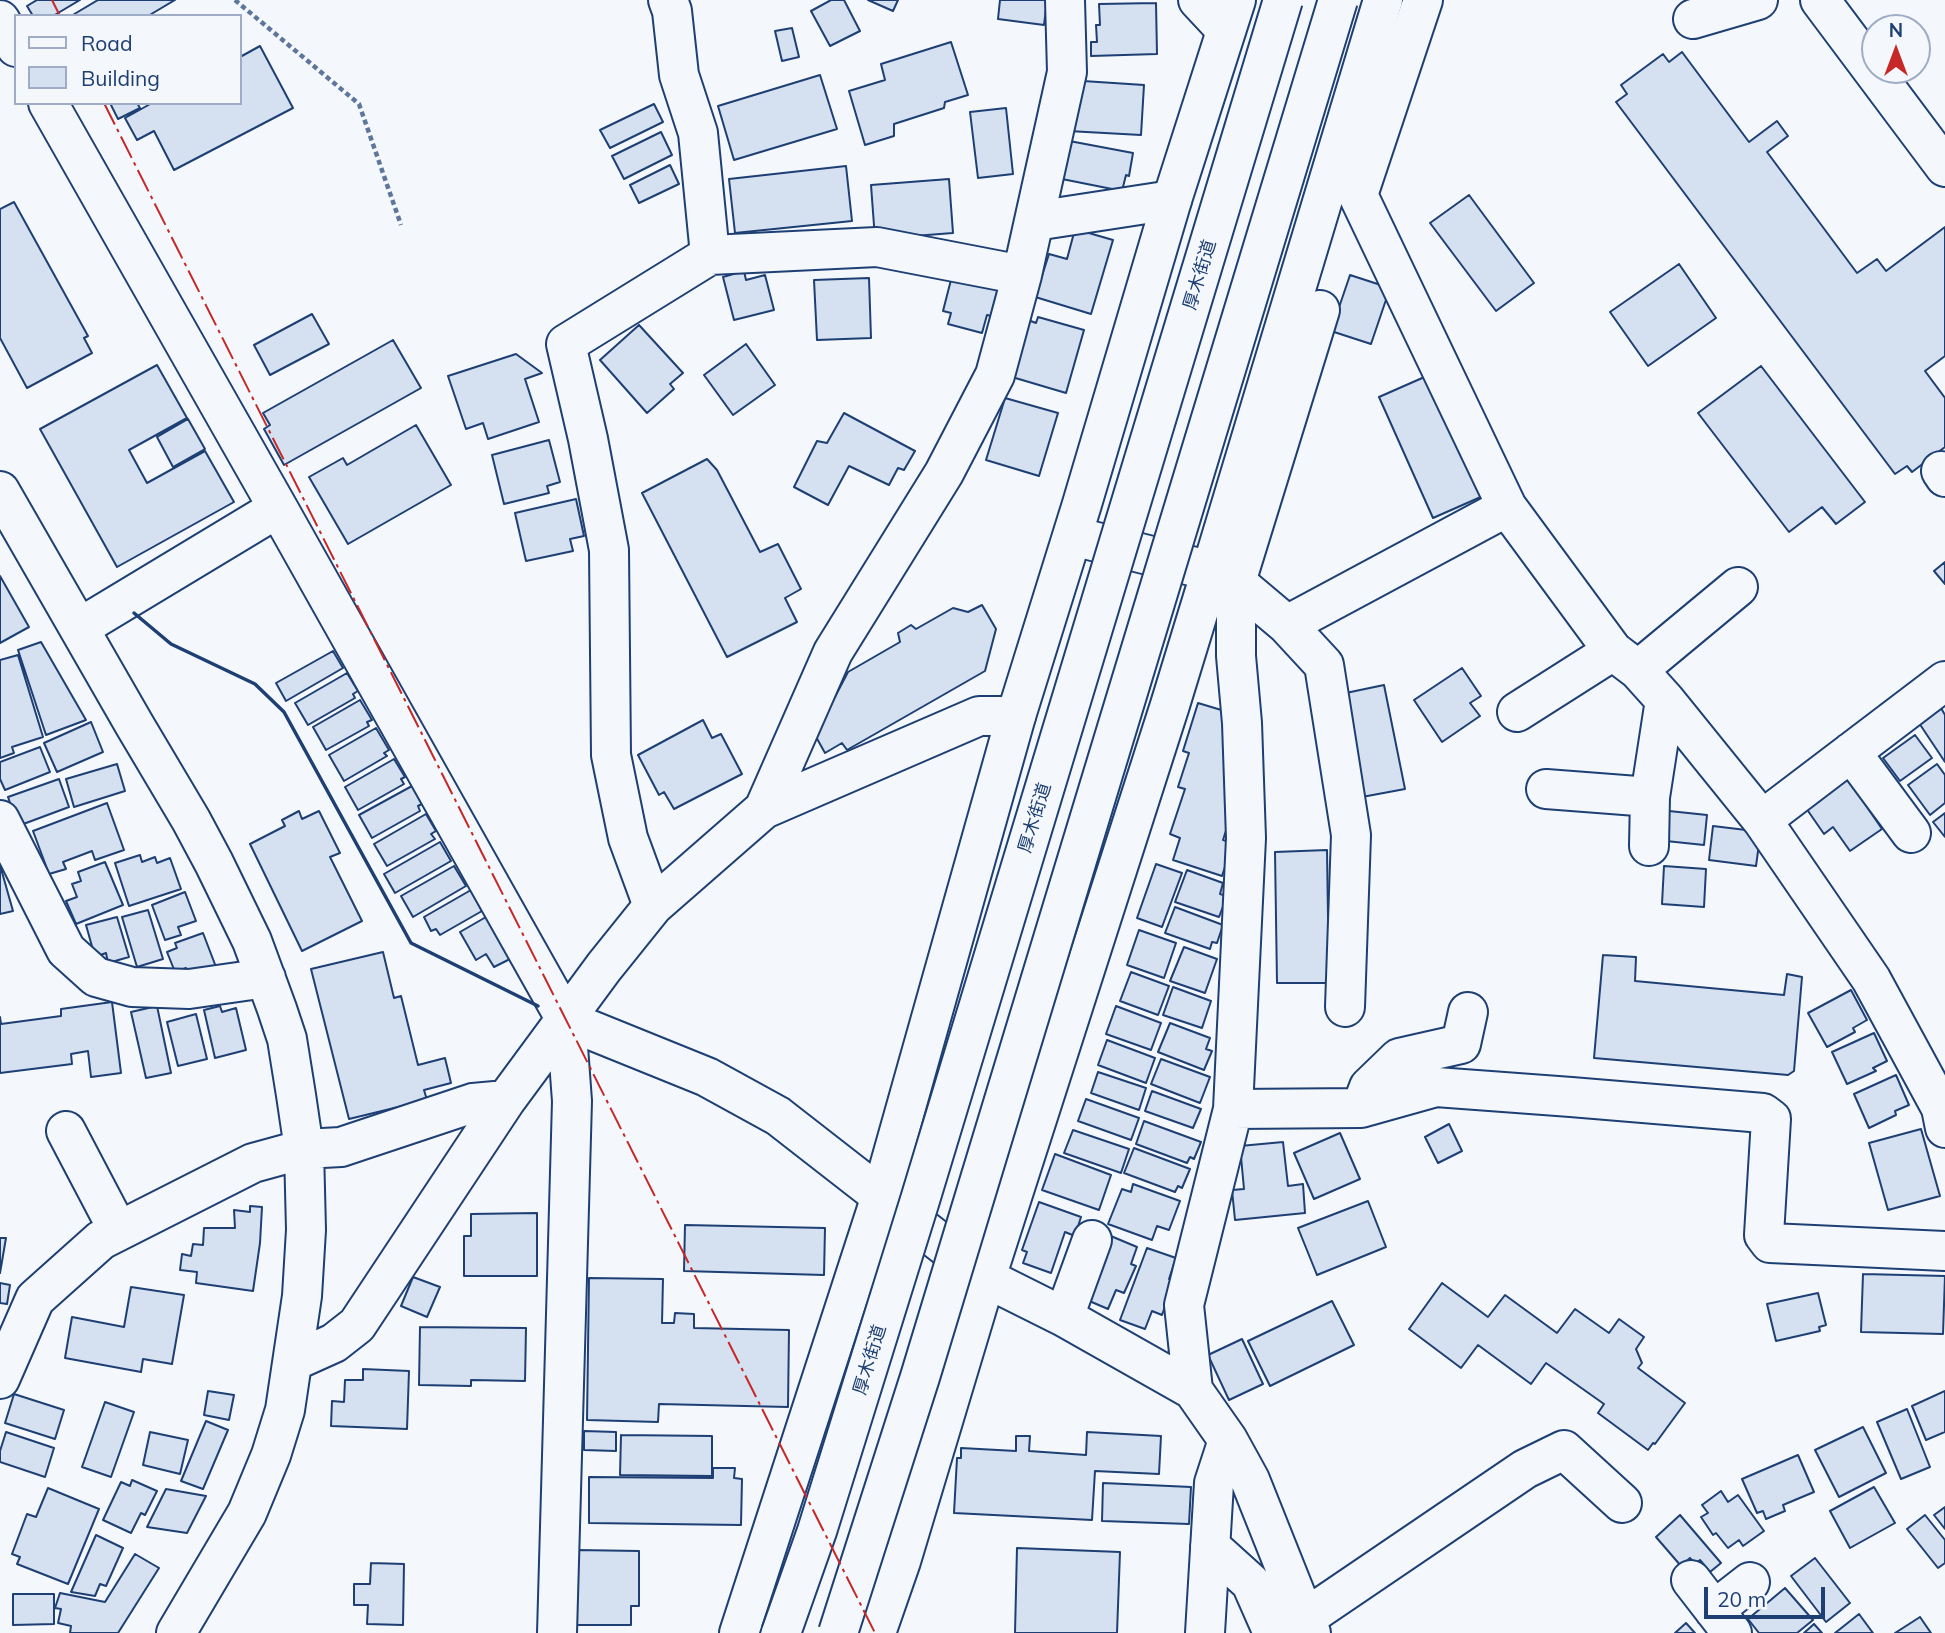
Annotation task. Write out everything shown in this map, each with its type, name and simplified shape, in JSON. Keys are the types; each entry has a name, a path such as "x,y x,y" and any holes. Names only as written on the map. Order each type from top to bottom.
{"main road":[{"path":"668,0 672,11 679,75 698,133 710,255"},
{"path":"764,810 833,652 944,473 996,375 1035,221 1067,72 1065,0"},
{"path":"739,1633 881,1196 1016,716 1073,536 1172,200 1231,15 1198,0"},
{"name":"厚木街道","path":"781,1633 817,1531 920,1200 1283,0"},
{"path":"838,1633 920,1377 1338,0"},
{"path":"1193,1390 1184,1305 1233,1109 1246,838 1242,723 1236,656 1224,576 1383,0"},
{"path":"1423,0 1358,195 1507,507 1625,660 1665,700 1762,820 1871,979 1944,1113"},
{"path":"1693,19 1758,0"},
{"path":"1821,0 1945,167"},
{"path":"0,20 14,44"},
{"path":"49,105 566,1020 572,1101 557,1633"},
{"path":"1035,221 1172,200"},
{"path":"653,906 628,838 611,755 609,550 588,439 566,344 710,255 877,247 1022,275"},
{"path":"876,1633 937,1447 986,1278 1158,745 1224,576 1320,310"},
{"path":"0,491 191,820 252,941 287,1039 304,1149 306,1230 302,1296 285,1410 271,1455 247,1513 176,1633"},
{"path":"1287,625 1507,507"},
{"path":"79,628 278,508"},
{"path":"1073,536 1224,576 1287,625 1324,665 1351,835 1345,1007"},
{"path":"1517,712 1625,660 1738,587"},
{"path":"1762,820 1944,683"},
{"path":"1649,846 1650,797 1665,700"},
{"path":"294,1362 334,1343 357,1325 506,1100 604,967 653,906 764,810 979,716 1016,716"},
{"path":"1852,752 1911,833"},
{"path":"1546,789 1650,797"},
{"path":"0,820 66,950 96,977 132,987 189,989 266,978"},
{"path":"1361,1108 1369,1087 1399,1058 1461,1044 1468,1012"},
{"path":"566,1020 708,1077 779,1116 986,1278 1064,1317 1193,1390 1228,1440 1250,1480 1296,1628"},
{"path":"1233,1109 1361,1108 1436,1087 1763,1113 1770,1119 1764,1235 1770,1243 1945,1251"},
{"path":"0,1379 35,1299 101,1240 118,1230 253,1163 304,1149 341,1147 473,1103 506,1100"},
{"path":"66,1131 118,1230"},
{"path":"1064,1317 1092,1240"},
{"path":"1205,1633 1214,1483 1228,1440"},
{"path":"1296,1628 1525,1469 1564,1450 1622,1503"},
{"path":"1210,1546 1296,1628"},
{"path":"1712,1608 1750,1582"}],"path":[{"path":"235,0 359,104 401,225"}],"building":[{"path":"37,0 80,0 56,14 32,14 27,6"},
{"path":"98,0 175,0 151,14 74,14"},
{"path":"831,0 844,0 860,31 830,46 811,11"},
{"path":"868,0 898,0 893,11"},
{"path":"1000,0 1047,0 1044,25 998,19"},
{"path":"1156,3 1157,54 1091,56 1091,42 1097,42 1096,25 1100,25 1099,4"},
{"path":"792,28 799,57 782,61 775,31"},
{"path":"951,42 968,95 945,102 944,108 894,124 894,136 865,145 849,91 885,80 881,64"},
{"path":"260,46 293,108 174,170 154,131 137,140 125,118 148,105 242,105 242,56"},
{"path":"1682,52 1749,142 1777,121 1788,136 1767,152 1857,273 1877,259 1886,271 1945,227 1945,356 1925,371 1945,398 1945,447 1912,472 1907,466 1895,474 1616,102 1627,94 1621,85 1663,54 1669,62"},
{"path":"820,75 837,129 734,160 718,106"},
{"path":"1083,81 1144,85 1141,135 1068,131"},
{"path":"654,104 663,122 610,148 600,130"},
{"path":"111,105 138,105 140,108 118,119"},
{"path":"1006,108 1013,174 978,178 970,112"},
{"path":"661,132 672,155 624,179 612,156"},
{"path":"1064,140 1133,153 1129,176 1126,175 1122,191 1057,178"},
{"path":"670,165 679,184 639,203 630,185"},
{"path":"846,166 852,221 735,233 729,179"},
{"path":"949,179 953,233 875,239 871,185"},
{"path":"1469,195 1534,283 1496,311 1430,223"},
{"path":"14,202 88,336 84,338 92,353 27,388 0,338 0,209"},
{"path":"1075,229 1113,240 1091,314 1032,296 1036,282 1040,282 1049,254 1067,259"},
{"path":"1679,264 1716,318 1648,366 1610,312"},
{"path":"744,271 746,280 765,275 774,310 734,320 723,277"},
{"path":"953,272 999,284 991,316 987,315 982,333 948,324 951,313 943,311"},
{"path":"1350,275 1390,288 1371,344 1331,331"},
{"path":"869,278 871,338 817,340 814,280"},
{"path":"312,314 329,344 270,375 254,345"},
{"path":"1038,317 1084,330 1066,393 1012,377 1028,320 1036,323"},
{"path":"639,325 683,373 670,384 674,389 647,413 600,360"},
{"path":"393,340 421,388 284,465 264,429 270,425 263,413"},
{"path":"746,344 775,385 733,415 704,375"},
{"path":"516,354 542,373 525,379 539,422 488,439 483,423 466,429 448,376"},
{"path":"157,365 187,418 129,450 147,483 205,451 234,502 117,567 40,429"},
{"path":"1761,366 1865,502 1836,524 1822,507 1789,532 1698,413"},
{"path":"1429,375 1483,496 1433,518 1379,397"},
{"path":"1005,398 1058,413 1039,476 986,460"},
{"path":"844,413 915,451 904,470 898,468 889,485 849,466 828,505 794,487 817,441 827,443"},
{"path":"188,419 205,449 173,467 157,437"},
{"path":"416,425 451,485 348,544 309,477 343,458 347,465"},
{"path":"549,440 560,482 547,486 549,493 504,504 492,455"},
{"path":"707,459 717,470 760,552 778,544 801,589 785,598 797,622 727,657 642,493"},
{"path":"576,499 584,536 570,539 573,551 526,561 515,513"},
{"path":"1945,562 1945,584 1934,571"},
{"path":"0,576 29,627 0,643"},
{"path":"982,605 996,629 985,671 847,750 842,743 825,753 815,735 848,672 900,642 898,633 911,625 916,629 953,608 968,612"},
{"path":"41,642 86,720 46,735 18,650"},
{"path":"333,651 343,668 286,701 276,683"},
{"path":"18,655 43,737 12,747 14,753 0,758 0,660"},
{"path":"1462,668 1481,696 1470,703 1480,716 1442,742 1414,700"},
{"path":"347,673 358,691 353,694 355,698 308,725 295,703"},
{"path":"1384,685 1405,789 1362,797 1341,694"},
{"path":"360,700 372,720 367,722 369,726 326,750 313,727"},
{"path":"1198,703 1228,712 1234,805 1223,840 1233,843 1222,876 1173,860 1180,838 1170,834 1185,789 1178,787 1189,753 1183,751"},
{"path":"1941,708 1945,715 1945,762 1919,723"},
{"path":"703,720 712,738 721,734 742,774 674,809 664,792 659,795 638,755"},
{"path":"91,722 103,752 57,772 44,743"},
{"path":"376,728 389,750 384,753 387,756 344,781 329,755"},
{"path":"1915,735 1932,758 1900,781 1883,758"},
{"path":"40,747 50,772 5,790 0,779 0,762"},
{"path":"394,759 405,777 401,779 404,784 358,810 345,787"},
{"path":"117,764 125,791 74,807 66,779"},
{"path":"1937,764 1945,775 1945,803 1930,815 1908,785"},
{"path":"59,779 69,807 18,826 8,797"},
{"path":"1848,779 1882,829 1850,851 1833,827 1824,834 1806,808"},
{"path":"412,786 422,804 418,806 420,811 372,838 359,815"},
{"path":"107,803 124,850 95,860 92,851 63,862 66,869 49,874 33,831"},
{"path":"299,811 302,819 319,811 340,853 330,857 362,921 302,951 250,844 285,826 282,820"},
{"path":"1669,811 1707,815 1704,845 1666,841"},
{"path":"1945,813 1945,837 1933,822"},
{"path":"426,814 436,831 431,834 435,839 387,866 374,844"},
{"path":"1713,826 1746,830 1759,844 1756,866 1709,860"},
{"path":"440,842 451,861 395,893 384,874"},
{"path":"1327,850 1329,983 1277,983 1275,852"},
{"path":"140,855 142,862 155,857 157,863 170,858 181,889 129,906 115,863"},
{"path":"105,862 123,905 76,924 66,901 77,897 72,884 81,881 78,872"},
{"path":"1156,864 1182,873 1162,927 1137,918"},
{"path":"0,865 13,911 0,914"},
{"path":"454,866 466,886 413,917 401,896"},
{"path":"1664,866 1706,869 1704,907 1662,904"},
{"path":"1187,870 1223,883 1220,894 1227,896 1219,917 1175,902"},
{"path":"471,890 482,911 440,935 436,929 431,931 424,917"},
{"path":"185,892 196,921 178,927 181,935 165,940 152,905"},
{"path":"1175,907 1223,925 1217,943 1212,942 1210,949 1165,933"},
{"path":"148,910 163,959 137,967 122,917"},
{"path":"117,917 129,957 108,963 106,953 95,957 86,925"},
{"path":"486,917 510,959 494,967 486,954 476,960 460,932"},
{"path":"1139,930 1176,943 1164,978 1127,965"},
{"path":"203,933 216,967 189,977 186,968 175,972 167,952 177,948 175,943"},
{"path":"1184,947 1217,959 1205,993 1170,981"},
{"path":"383,952 394,998 401,996 418,1065 445,1058 451,1083 424,1090 427,1100 349,1119 311,969"},
{"path":"1603,955 1636,957 1635,981 1784,995 1787,974 1802,977 1794,1071 1788,1075 1594,1058"},
{"path":"1131,972 1169,986 1158,1015 1120,1001"},
{"path":"1173,987 1211,1001 1202,1028 1163,1015"},
{"path":"1851,990 1867,1020 1853,1028 1855,1032 1827,1047 1808,1013"},
{"path":"112,1002 121,1073 91,1077 88,1051 71,1054 72,1064 0,1073 0,1017 1,1024 61,1016 61,1009"},
{"path":"157,1006 171,1073 146,1078 131,1012"},
{"path":"220,1006 222,1012 236,1008 246,1050 215,1058 204,1010"},
{"path":"1116,1006 1161,1023 1151,1050 1106,1034"},
{"path":"196,1014 207,1059 178,1066 167,1022"},
{"path":"1170,1023 1210,1038 1206,1049 1212,1051 1204,1070 1158,1052"},
{"path":"1874,1033 1887,1061 1873,1068 1876,1071 1847,1084 1832,1052"},
{"path":"1107,1040 1155,1058 1146,1083 1098,1065"},
{"path":"1161,1059 1210,1077 1200,1103 1151,1084"},
{"path":"1098,1072 1146,1088 1139,1110 1091,1093"},
{"path":"1896,1075 1909,1105 1895,1111 1896,1115 1869,1128 1854,1094"},
{"path":"1152,1091 1201,1109 1193,1128 1145,1111"},
{"path":"1086,1099 1139,1118 1131,1140 1078,1121"},
{"path":"1144,1121 1201,1142 1194,1159 1190,1157 1187,1163 1136,1144"},
{"path":"1449,1124 1462,1151 1438,1163 1425,1137"},
{"path":"1921,1129 1940,1196 1888,1210 1869,1143"},
{"path":"1073,1130 1129,1149 1121,1173 1064,1153"},
{"path":"1340,1133 1360,1179 1314,1199 1294,1153"},
{"path":"1283,1142 1288,1186 1303,1184 1305,1213 1235,1220 1232,1190 1244,1189 1240,1146"},
{"path":"1134,1148 1190,1169 1182,1188 1178,1186 1175,1192 1124,1173"},
{"path":"1055,1154 1111,1175 1099,1210 1042,1190"},
{"path":"1133,1184 1180,1201 1169,1230 1157,1226 1152,1240 1108,1224 1122,1189 1131,1192"},
{"path":"1368,1201 1386,1247 1317,1275 1298,1228"},
{"path":"1039,1202 1081,1217 1075,1236 1065,1232 1051,1273 1023,1263 1027,1252 1022,1250"},
{"path":"250,1206 262,1207 253,1291 196,1283 197,1272 180,1270 182,1254 191,1256 193,1244 203,1245 204,1228 235,1228 234,1210 250,1212"},
{"path":"537,1213 537,1276 464,1276 464,1236 471,1236 471,1214"},
{"path":"685,1225 825,1228 824,1275 684,1271"},
{"path":"1106,1234 1137,1247 1131,1264 1136,1266 1124,1293 1116,1290 1108,1309 1080,1297"},
{"path":"0,1238 6,1238 0,1273"},
{"path":"1147,1248 1176,1258 1169,1279 1174,1281 1162,1315 1152,1311 1145,1329 1120,1320"},
{"path":"1863,1274 1945,1276 1943,1334 1861,1332"},
{"path":"413,1277 440,1287 427,1317 401,1306"},
{"path":"589,1278 663,1279 662,1323 674,1323 675,1313 694,1314 694,1328 789,1330 788,1407 659,1404 658,1422 587,1420"},
{"path":"0,1283 10,1285 7,1304 0,1303"},
{"path":"1442,1283 1488,1317 1505,1295 1557,1333 1575,1309 1609,1333 1619,1319 1644,1337 1636,1349 1642,1363 1638,1368 1685,1403 1648,1450 1598,1413 1604,1404 1546,1363 1531,1384 1478,1345 1461,1368 1409,1329"},
{"path":"131,1287 184,1295 172,1364 143,1359 141,1372 65,1358 72,1317 124,1327"},
{"path":"1818,1293 1826,1325 1819,1327 1820,1331 1776,1341 1767,1304"},
{"path":"1332,1301 1354,1345 1270,1386 1248,1341"},
{"path":"420,1327 526,1328 525,1381 471,1380 471,1386 419,1385"},
{"path":"1242,1339 1263,1384 1229,1400 1208,1355"},
{"path":"363,1369 409,1371 407,1429 331,1426 332,1401 344,1402 345,1380 363,1380"},
{"path":"208,1391 234,1395 229,1420 204,1415"},
{"path":"1945,1391 1945,1432 1926,1440 1912,1406"},
{"path":"14,1394 64,1410 55,1439 5,1423"},
{"path":"105,1402 134,1412 111,1477 82,1467"},
{"path":"1907,1409 1930,1467 1901,1479 1877,1422"},
{"path":"206,1421 228,1430 203,1489 181,1481"},
{"path":"1863,1427 1886,1473 1839,1497 1815,1450"},
{"path":"584,1431 616,1432 616,1451 584,1450"},
{"path":"6,1432 54,1448 45,1477 0,1462 0,1451"},
{"path":"150,1432 188,1440 180,1474 143,1465"},
{"path":"1087,1432 1161,1436 1159,1474 1095,1471 1092,1520 954,1513 957,1458 961,1458 961,1448 1016,1451 1016,1436 1030,1436 1029,1451 1086,1455"},
{"path":"621,1435 712,1436 712,1476 620,1475"},
{"path":"1798,1455 1814,1492 1783,1505 1785,1511 1766,1519 1763,1511 1757,1513 1742,1479"},
{"path":"713,1468 735,1468 734,1478 742,1479 741,1525 589,1523 589,1477 713,1478"},
{"path":"132,1480 157,1491 145,1515 141,1513 131,1533 103,1520 121,1482 130,1486"},
{"path":"1103,1483 1191,1487 1189,1524 1102,1521"},
{"path":"1874,1487 1895,1523 1850,1548 1830,1511"},
{"path":"48,1488 99,1509 68,1584 17,1564 20,1557 12,1554 27,1514 36,1517"},
{"path":"166,1489 206,1496 187,1533 147,1527"},
{"path":"1721,1491 1728,1502 1738,1495 1764,1531 1743,1546 1739,1540 1728,1548 1716,1533 1713,1535 1701,1517 1708,1513 1702,1505"},
{"path":"1945,1507 1945,1529 1934,1515"},
{"path":"1680,1515 1721,1563 1710,1572 1700,1560 1695,1564 1690,1558 1681,1566 1656,1537"},
{"path":"1925,1515 1945,1540 1945,1563 1938,1568 1907,1529"},
{"path":"96,1535 123,1548 106,1586 100,1584 95,1596 71,1592"},
{"path":"1017,1548 1120,1552 1117,1633 1015,1633"},
{"path":"577,1550 639,1551 639,1606 631,1606 631,1625 576,1625"},
{"path":"135,1554 159,1568 118,1633 70,1633 71,1626 58,1623 61,1609 55,1608 60,1593 105,1602"},
{"path":"1815,1558 1850,1603 1826,1622 1791,1576"},
{"path":"371,1563 404,1564 403,1625 367,1624 368,1605 354,1605 354,1584 370,1584"},
{"path":"1785,1588 1813,1620 1797,1633 1759,1633 1748,1619"},
{"path":"13,1594 54,1594 54,1624 13,1625"},
{"path":"1859,1614 1873,1633 1835,1633"},
{"path":"1920,1617 1931,1633 1895,1633"},
{"path":"1686,1623 1695,1633 1675,1633"},
{"path":"1814,1624 1822,1633 1804,1633"}],"wall":[{"path":"134,613 171,644 255,684 284,712 411,943 538,1006"}],"power":[{"path":"52,0 59,14"},
{"path":"105,105 875,1633"}]}
